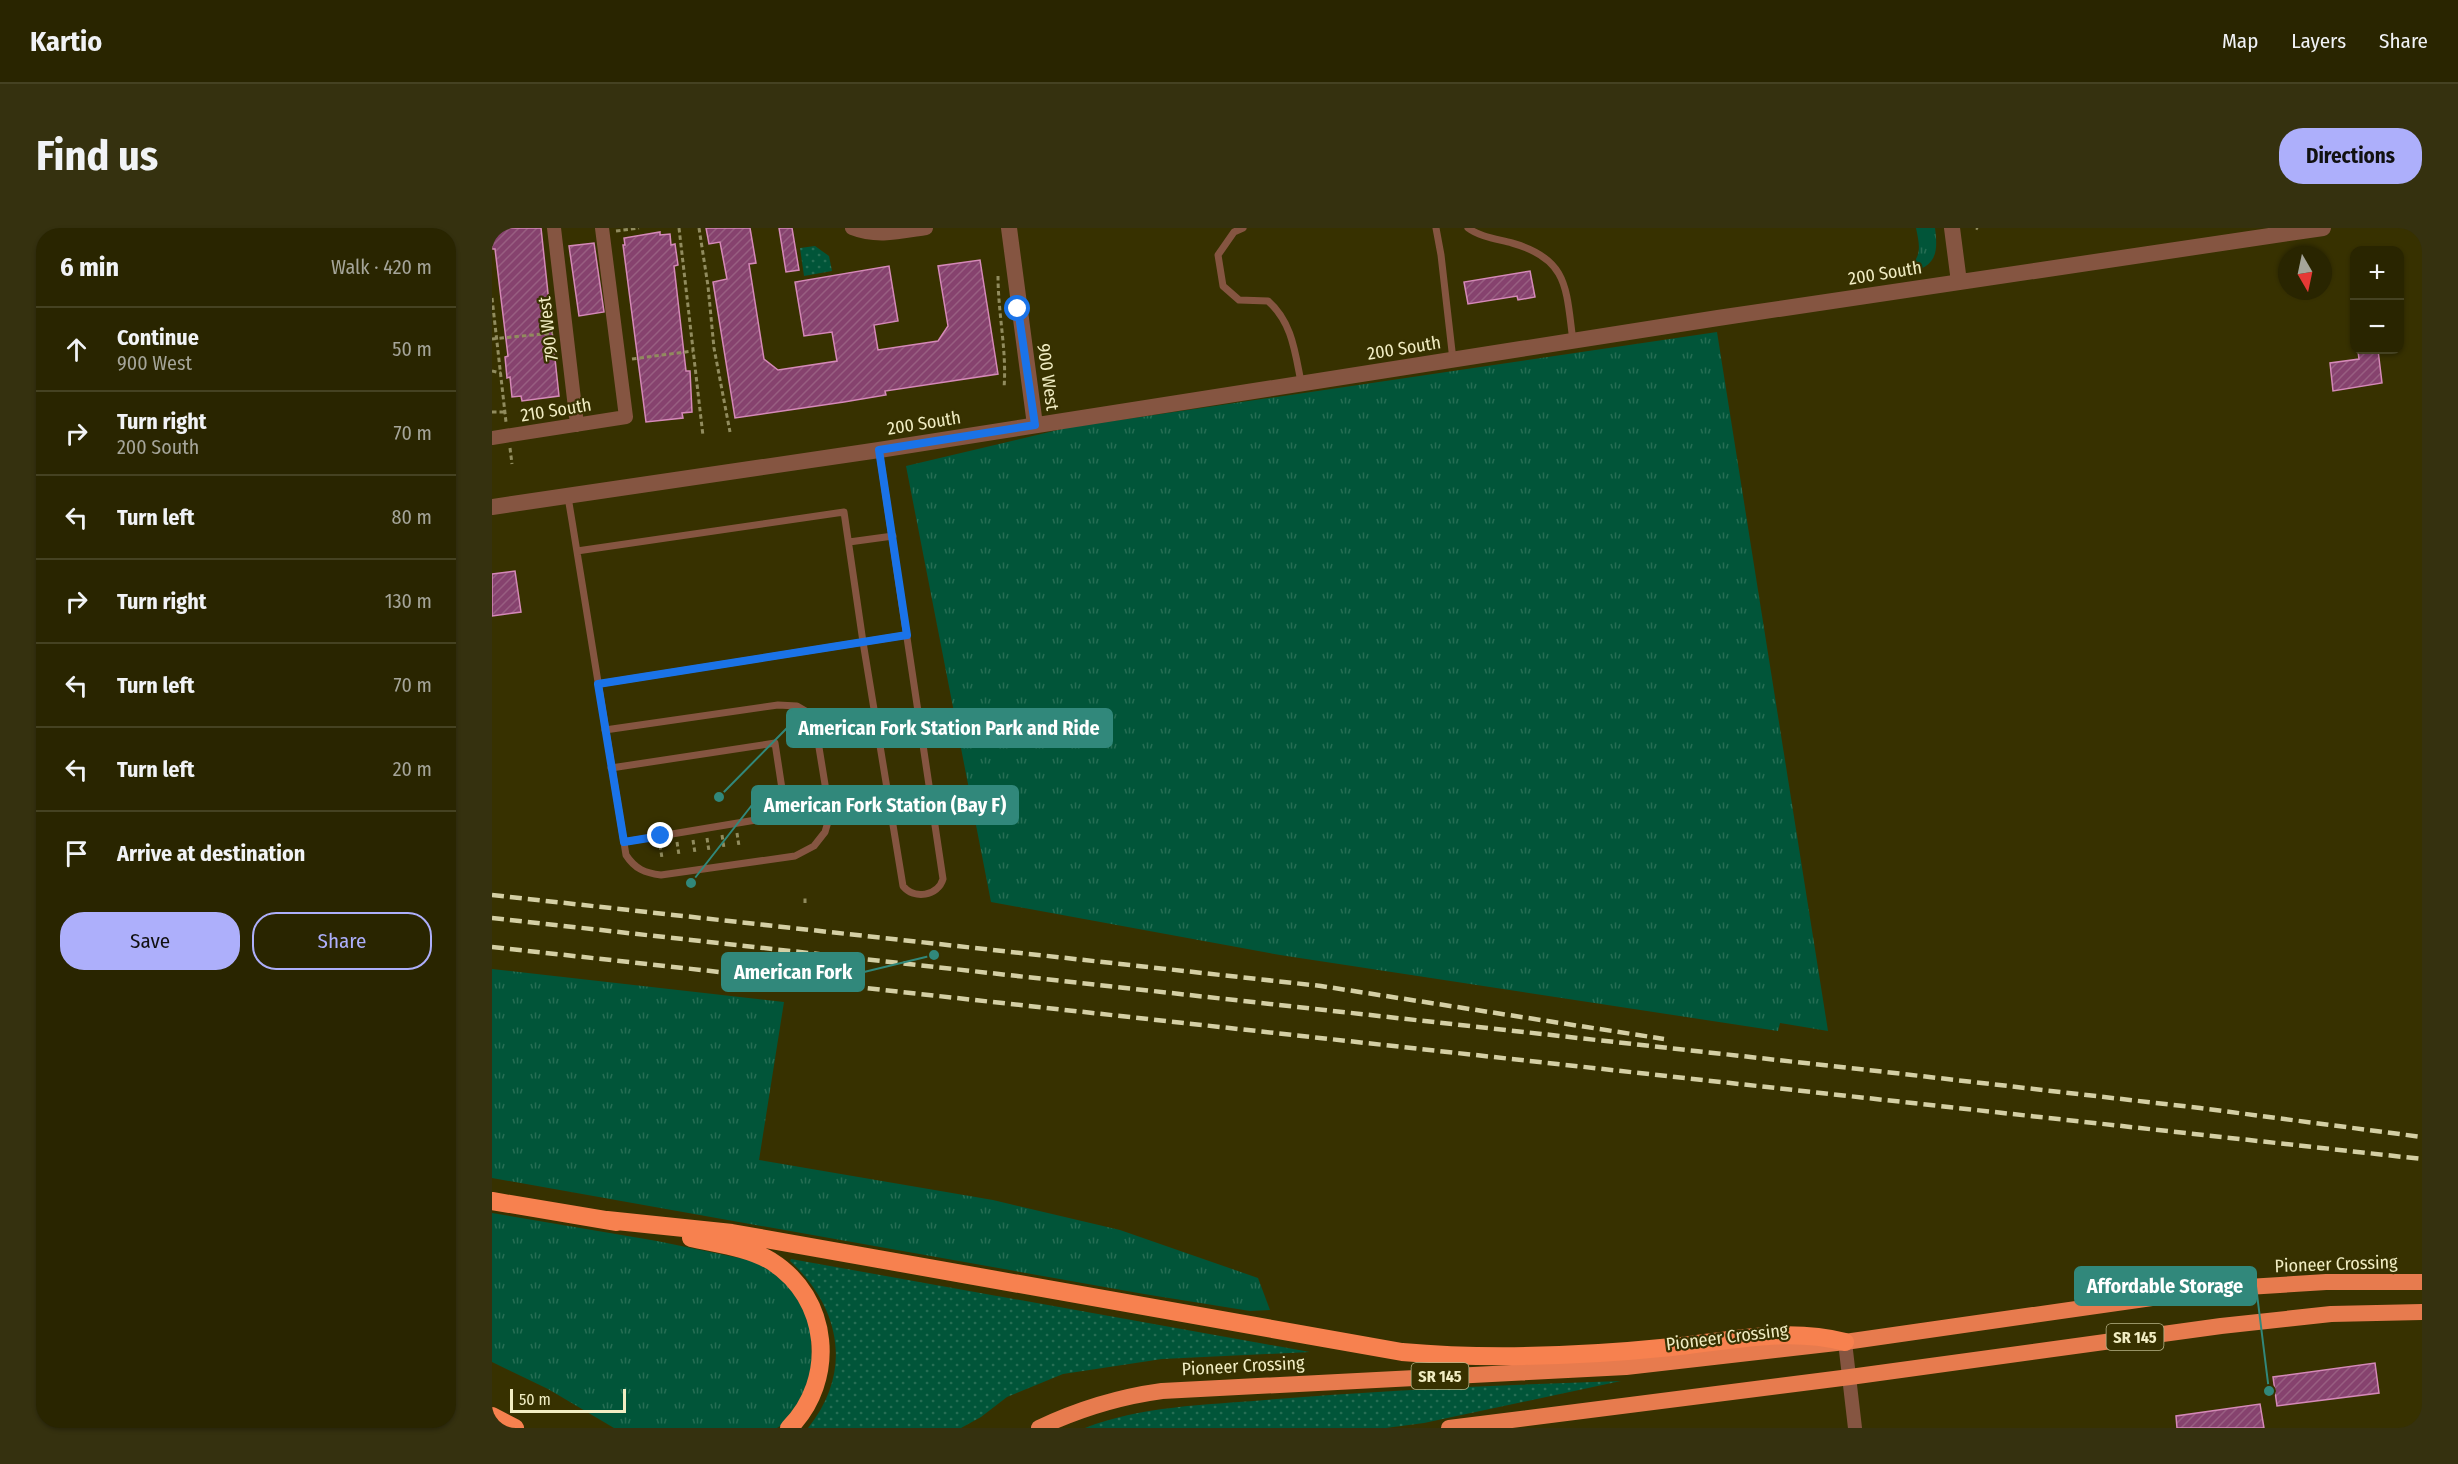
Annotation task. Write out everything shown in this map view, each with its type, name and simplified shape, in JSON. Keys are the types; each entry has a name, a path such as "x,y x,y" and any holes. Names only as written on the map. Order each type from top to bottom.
{"highway":[{"path":"492,1201 607,1220 753,1253 781,1269 799,1287 817,1320 821,1344 819,1376 808,1404 789,1428"},
{"path":"607,1220 732,1233 1366,1347 1411,1353 1477,1357 1583,1354 1672,1347 1781,1334 1814,1335 1845,1342"},
{"name":"Pioneer Crossing","path":"1039,1428 1110,1400 1162,1390 1583,1371 1682,1362 1845,1342 2215,1289 2326,1282 2422,1282"},
{"name":"SR 145","path":"1449,1428 1850,1377 2221,1326 2331,1314 2422,1312"},
{"path":"492,1416 515,1428"}],"street":[{"name":"790 West","path":"554,228 578,425"},
{"path":"852,228 873,234 926,228"},
{"name":"900 West","path":"1009,228 1035,425"},
{"path":"1952,228 1959,282"},
{"name":"200 South","path":"492,507 879,450 1573,341 2323,228"},
{"name":"210 South","path":"492,438 626,417 608,229"},
{"path":"1845,1342 1855,1428"}],"lane":[{"path":"1244,228 1234,232 1218,255 1223,286 1239,300 1269,301 1280,311 1292,336 1301,384"},
{"path":"1436,228 1442,255 1453,360"},
{"path":"1468,228 1475,233 1516,244 1545,256 1561,274 1567,297 1573,341"},
{"path":"577,551 844,512 902,880 906,890 929,895 936,892 943,879 879,450"},
{"path":"568,497 605,730 626,855 637,868 647,873 661,875 795,855 814,846 825,832 830,815 816,729 809,713 797,706 778,705 605,730"},
{"path":"849,542 892,536"},
{"path":"598,684 907,635"},
{"path":"612,768 775,743 786,815 624,842"}],"path":[{"path":"608,229 639,228"},
{"path":"678,228 703,436"},
{"path":"699,228 714,348 730,432"},
{"path":"677,261 682,260"},
{"path":"998,274 999,315 1006,363 1004,388"},
{"path":"498,302 492,300 494,339 501,374 506,427"},
{"path":"684,318 689,317"},
{"path":"494,339 561,332"},
{"path":"628,359 693,351"},
{"path":"492,371 506,374"},
{"path":"692,387 698,387"},
{"path":"492,412 505,412"},
{"path":"509,445 512,464"},
{"path":"805,896 805,903"}],"green space":[{"path":"1916,228 1935,228 1935,254 1932,260 1922,268 1904,274 1917,258 1919,242"},
{"path":"815,246 829,256 832,271 804,276 800,248"},
{"path":"1717,332 1828,1031 1780,1023 1778,1031 1280,955 991,902 906,466 1066,428"},
{"path":"492,969 784,1002 759,1160 993,1200 1120,1230 1258,1278 1270,1310 1250,1311 1144,1294 492,1178"},
{"path":"492,1213 657,1241 754,1261 781,1274 810,1312 813,1386 781,1428 780,1426 777,1428 614,1428 548,1389 492,1362"},
{"path":"791,1259 1310,1352 1162,1359 1063,1374 1007,1397 981,1417 961,1428 808,1428 822,1407 831,1385 836,1363 835,1341 830,1320 821,1299 790,1261"},
{"path":"1621,1381 1424,1423 1386,1428 1085,1428 1128,1415 1196,1405 1309,1396"}],"building":[{"path":"492,228 541,228 559,396 522,401 521,396 512,397 510,377 507,378 505,357 508,356 495,249 492,249"},
{"path":"706,228 750,228 756,263 749,264 764,359 778,370 837,361 832,332 804,336 795,282 889,266 898,321 874,325 878,350 938,341 948,326 938,266 980,260 998,374 885,391 886,395 735,418 713,282 727,279 720,242 709,244"},
{"path":"779,228 792,228 799,270 786,272"},
{"path":"660,232 660,235 670,234 671,245 675,244 678,265 674,266 686,371 690,371 692,412 682,413 683,418 646,422 623,245 625,245 624,238"},
{"path":"594,243 604,312 579,316 569,246"},
{"path":"1530,271 1535,297 1518,300 1517,296 1468,304 1464,282"},
{"path":"2358,354 2378,354 2382,383 2333,391 2330,363 2359,359"},
{"path":"515,571 521,612 492,616 492,574"},
{"path":"2375,1363 2379,1393 2277,1406 2273,1377"},
{"path":"2260,1404 2264,1428 2177,1428 2176,1416"}],"railway":[{"path":"492,895 1321,986 1664,1039"},
{"path":"492,918 1877,1071 2200,1108 2422,1137"},
{"path":"492,947 2422,1159"}],"place":[{"name":"American Fork Station Park and Ride","path":"719,797"},
{"name":"American Fork Station (Bay F)","path":"691,883"},
{"name":"American Fork","path":"934,955"},
{"name":"Affordable Storage","path":"2269,1391"}],"route":[{"path":"661,836 624,842 598,684 907,635 879,450 1035,425 1018,309"}]}
